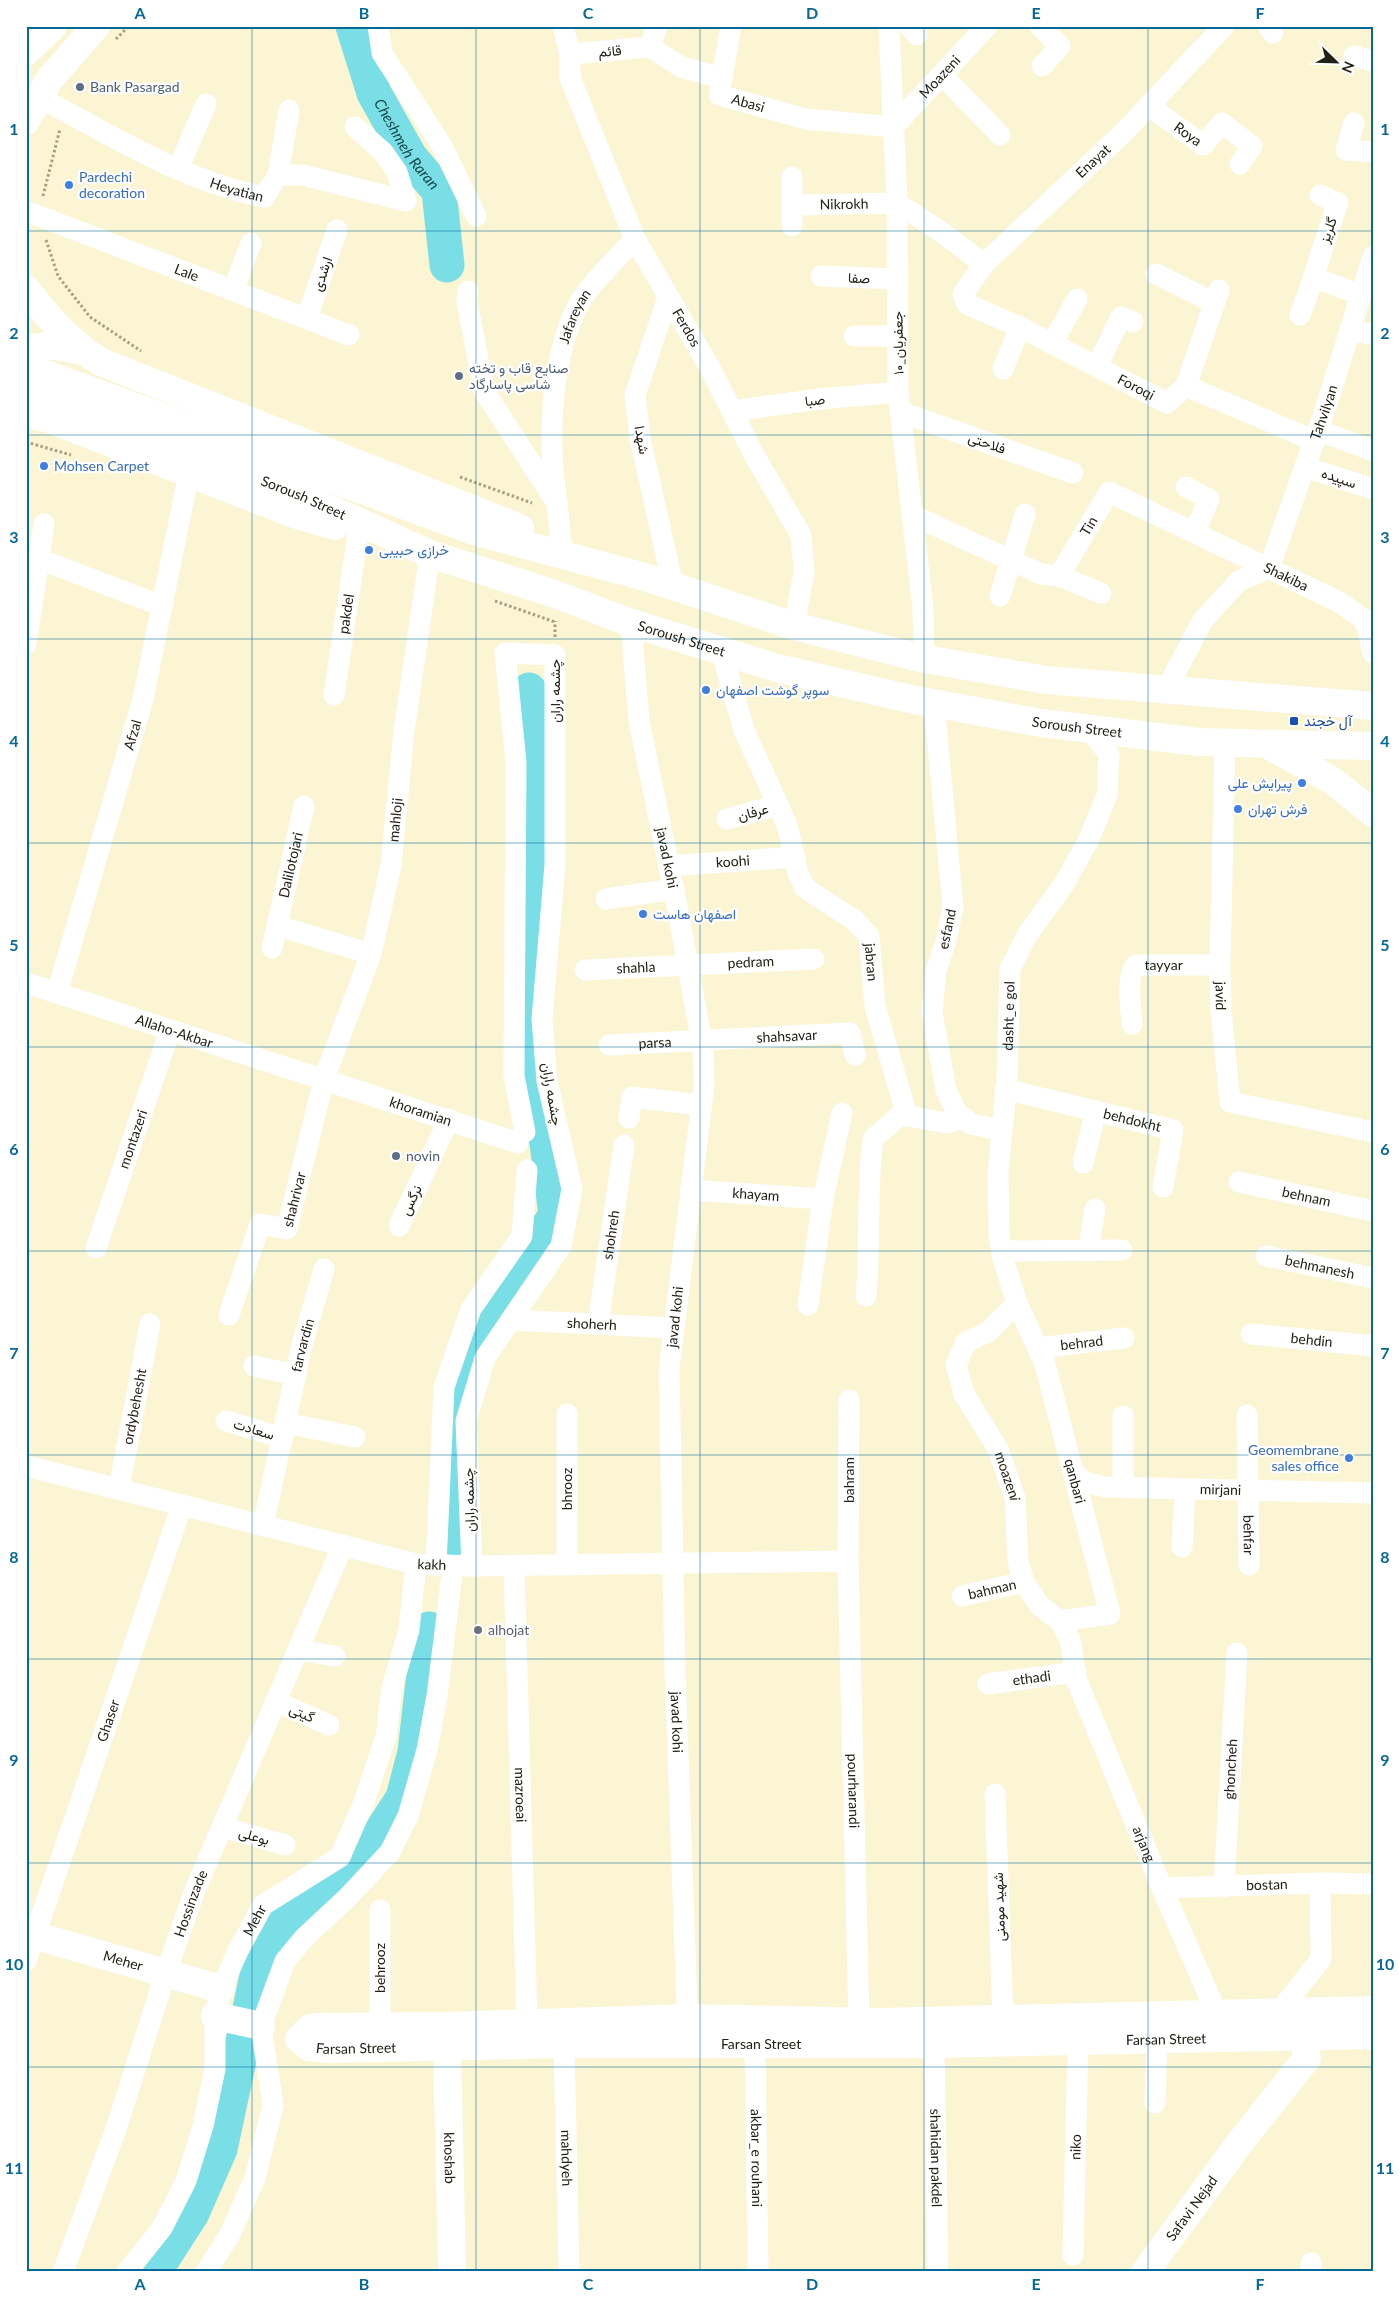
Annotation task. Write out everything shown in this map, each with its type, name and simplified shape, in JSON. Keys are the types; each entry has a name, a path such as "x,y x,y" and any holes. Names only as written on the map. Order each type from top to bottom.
{"main road":[{"path":"29,41 53,26"},
{"path":"26,121 49,80 103,36"},
{"path":"26,289 44,313 83,351 101,362 645,577"},
{"path":"29,355 55,346 83,351"},
{"name":"Soroush Street","path":"29,355 474,531 645,577 794,626 924,659 1046,680 1373,706"},
{"name":"Soroush Street","path":"26,389 300,495 430,554 555,594 631,623 777,668 934,703 1042,723 1199,742 1373,746"},
{"path":"26,413 50,419 294,514 430,554"},
{"path":"1266,744 1333,781 1373,813"},
{"name":"Meher","path":"29,1944 166,1972 221,1989"},
{"name":"Farsan Street","path":"1216,2026 1157,2039 934,2044 755,2044 688,2031 527,2023 310,2028 299,2039 308,2047 328,2049 564,2044 688,2031 859,2022 1004,2019 1216,2026 1295,2020 1373,2010"},
{"path":"215,2016 261,2026"},
{"name":"Farsan Street","path":"1295,2020 1373,2035"},
{"name":"Safavi Nejad","path":"1145,2272 1238,2145 1307,2058 1295,2020"},
{"name":"khoshab","path":"447,2046 452,2272"}],"street":[{"path":"378,26 382,53 442,146 476,216"},
{"name":"Ferdos","path":"563,26 570,54 570,78 635,239 710,368 754,455 801,535 804,572 794,626"},
{"path":"650,47 657,26"},
{"path":"722,78 731,26"},
{"name":"۱۰_جعفریان","path":"889,26 897,203 896,279 900,402 923,609 924,659"},
{"name":"Moazeni","path":"894,127 987,26"},
{"path":"1040,26 1060,46 1042,66"},
{"name":"Enayat","path":"962,294 984,264 1148,106 1224,26"},
{"name":"قائم","path":"570,54 650,47"},
{"name":"Abasi","path":"650,47 681,67 722,78 719,95 806,119 894,127"},
{"path":"942,75 1000,135"},
{"name":"Heyatian","path":"39,97 161,163 232,191 264,197 278,175 303,175 406,202 397,172 382,152 355,127"},
{"path":"178,169 206,104"},
{"name":"Roya","path":"1148,106 1203,145 1222,123 1252,146 1240,164"},
{"path":"278,175 289,110"},
{"path":"1354,122 1346,150 1373,152"},
{"path":"792,176 792,226"},
{"name":"گلریز","path":"1300,316 1315,278 1321,247 1338,203 1320,195"},
{"path":"897,203 937,229 984,264"},
{"name":"Nikrokh","path":"792,204 897,203"},
{"name":"Lale","path":"26,211 349,334"},
{"name":"ارشدی","path":"306,318 337,230"},
{"name":"Jafareyan","path":"557,508 551,466 556,379 570,328 582,299 635,239"},
{"path":"233,290 251,243"},
{"name":"Tahvilyan","path":"1269,568 1316,435 1373,256"},
{"path":"1156,274 1217,296 1186,386 1316,435 1373,451"},
{"name":"صفا","path":"821,276 896,279"},
{"path":"1315,278 1361,295"},
{"path":"468,292 467,302 484,391 557,508 561,544"},
{"name":"Foroqi","path":"962,294 967,304 1020,327 1167,403 1186,386"},
{"name":"شهدا","path":"668,297 635,395 640,438 673,586"},
{"path":"1052,344 1077,299"},
{"path":"1097,366 1122,317 1133,322"},
{"path":"1003,369 1020,327"},
{"path":"1350,331 1373,334"},
{"path":"854,336 897,336"},
{"name":"صبا","path":"732,411 819,399 900,402"},
{"name":"فلاحتی","path":"900,402 1073,473"},
{"name":"سپیده","path":"1305,467 1373,490"},
{"name":"Afzal","path":"57,993 143,698 189,473"},
{"path":"1186,487 1209,499 1195,532"},
{"name":"Tin","path":"1059,576 1109,492 1269,568"},
{"path":"1000,596 1025,514"},
{"path":"912,515 1041,574 1059,576 1101,593"},
{"path":"26,644 44,524"},
{"name":"pakdel","path":"334,695 358,533"},
{"name":"mahloji","path":"324,1080 371,954 391,865 404,731 430,554"},
{"path":"39,559 162,606"},
{"name":"Shakiba","path":"1166,690 1203,620 1239,581 1269,568 1339,602 1365,620 1373,653"},
{"name":"javad kohi","path":"631,623 639,721 688,965 701,1042 704,1085 669,1369 673,1563 688,2031"},
{"name":"jabran","path":"721,650 744,730 787,825 798,873 805,888 854,920 869,936 875,1006 906,1116"},
{"name":"khoramian","path":"324,1080 449,1119 522,1137 514,1076 516,762 505,653 555,655"},
{"name":"چشمه راران","path":"444,1565 466,1421 485,1358 560,1246 572,1189 548,1081 542,1018 554,865 555,655"},
{"name":"esfand","path":"934,703 953,907 946,942 936,971 932,1012 946,1090 958,1114 963,1118"},
{"name":"dasht_e gol","path":"1017,1303 998,1235 998,1172 1000,1130 1006,1088 1010,968 1027,935 1064,884 1083,850 1107,795 1109,754 1088,728"},
{"name":"javid","path":"1225,742 1220,965 1230,1102 1373,1132"},
{"name":"عرفان","path":"727,819 778,805"},
{"name":"Dalilotojari","path":"272,948 304,806"},
{"name":"koohi","path":"669,866 795,857"},
{"path":"606,899 674,889"},
{"path":"278,926 371,954"},
{"name":"pedram","path":"688,965 814,959"},
{"name":"shahla","path":"586,970 688,965"},
{"name":"tayyar","path":"1132,1024 1130,978 1132,969 1136,965 1220,965"},
{"name":"Allaho-Akbar","path":"26,983 324,1080"},
{"name":"montazeri","path":"96,1248 170,1030"},
{"name":"shahsavar","path":"701,1042 850,1034 855,1055"},
{"name":"parsa","path":"609,1045 701,1042"},
{"name":"shahrivar","path":"229,1315 260,1224 287,1229 324,1080"},
{"name":"behdokht","path":"1006,1088 1173,1130 1164,1187"},
{"path":"629,1118 632,1097 701,1105"},
{"name":"behdokht","path":"1083,1163 1096,1111"},
{"path":"808,1305 823,1199 842,1113"},
{"path":"866,1296 869,1267 868,1174 873,1139 899,1116 947,1123 963,1118 971,1124 1000,1130"},
{"name":"نرگس","path":"399,1226 449,1119"},
{"name":"shohreh","path":"598,1324 624,1145"},
{"path":"206,2272 229,2236 256,2178 273,2105 261,2026 285,1961 304,1938 348,1897 390,1852 408,1816 427,1750 437,1696 444,1565 444,1387 470,1308 522,1236 527,1170"},
{"name":"behnam","path":"1239,1182 1373,1211"},
{"name":"khayam","path":"690,1190 823,1199"},
{"path":"1088,1251 1095,1209"},
{"path":"1002,1251 1122,1250"},
{"name":"behmanesh","path":"1266,1256 1373,1278"},
{"name":"farvardin","path":"263,1526 296,1375 324,1269"},
{"name":"qanbari","path":"1017,1303 1045,1364 1110,1614 1060,1621"},
{"name":"moazeni","path":"1017,1303 988,1332 966,1342 956,1364 964,1394 998,1449 1015,1498 1018,1561 1024,1582 1040,1606 1060,1621 1070,1640 1076,1672"},
{"name":"shoherh","path":"511,1320 674,1328"},
{"name":"ordybehesht","path":"119,1489 150,1324"},
{"name":"behdin","path":"1251,1334 1373,1346"},
{"name":"behrad","path":"1038,1348 1124,1338"},
{"path":"254,1366 296,1375"},
{"name":"bahram","path":"848,1561 849,1400"},
{"name":"bhrooz","path":"567,1414 567,1565"},
{"name":"behfar","path":"1247,1415 1250,1565"},
{"path":"1123,1416 1123,1487"},
{"name":"سعادت","path":"226,1421 284,1431"},
{"path":"284,1431 354,1437"},
{"name":"kakh","path":"26,1466 343,1546 444,1565 514,1566 848,1561"},
{"name":"mirjani","path":"1073,1472 1084,1482 1104,1487 1373,1493"},
{"path":"1182,1547 1185,1489"},
{"name":"Ghaser","path":"29,1944 182,1505"},
{"name":"Hossinzade","path":"63,2272 116,2129 166,1972 196,1890 275,1701 343,1546"},
{"name":"pourharandi","path":"848,1561 859,2022"},
{"name":"Mehr","path":"128,2272 162,2228 186,2181 203,2126 215,2069 215,2016 221,1989 238,1951 264,1905 340,1857 364,1802 386,1736 392,1687 409,1630 444,1565"},
{"name":"mazroeai","path":"514,1566 527,2023"},
{"name":"bahman","path":"962,1596 1024,1582"},
{"path":"298,1650 335,1656"},
{"name":"ghoncheh","path":"1224,1887 1237,1653"},
{"name":"ethadi","path":"988,1684 1076,1672"},
{"name":"arjang","path":"1076,1672 1216,2026"},
{"name":"گیتی","path":"275,1701 329,1725"},
{"name":"شهید مومنی","path":"994,1794 1004,2019"},
{"name":"بوعلی","path":"222,1827 285,1845"},
{"path":"1295,2020 1321,1959 1320,1883"},
{"name":"bostan","path":"1162,1888 1320,1883 1373,1884"},
{"name":"behrooz","path":"380,1910 380,2026"},
{"path":"1155,2103 1157,2039"},
{"name":"niko","path":"1073,2255 1078,2041"},
{"name":"mahdyeh","path":"564,2044 569,2272"},
{"name":"akbar_e rouhani","path":"755,2044 758,2272"},
{"name":"shahidan pakdel","path":"934,2044 938,2272"}],"path":[{"path":"103,36 129,26"},
{"path":"56,152 66,112"},
{"path":"58,276 90,317 144,353"},
{"path":"457,476 557,508"},
{"name":"چشمه راران","path":"555,594 555,655"}],"waterway":[{"name":"Cheshmeh Raran","path":"353,26 374,93 410,157 439,191 447,265"},
{"path":"448,1542 457,1382 472,1332 490,1302 524,1262 556,1215 547,1143 535,1091 528,1016 536,831 529,690"},
{"path":"154,2272 192,2213 220,2149 258,1971 288,1917 363,1860 403,1798 415,1752 429,1629"}],"place":[{"name":"Bank Pasargad","path":"80,87"},
{"name":"Pardechi decoration","path":"69,185"},
{"name":"صنایع قاب و تخته شاسی پاسارگاد","path":"459,376"},
{"name":"Mohsen Carpet","path":"44,466"},
{"name":"خرازی حبیبی","path":"369,550"},
{"name":"سوپر گوشت اصفهان","path":"706,690"},
{"name":"آل خجند","path":"1294,721"},
{"name":"پیرایش علی","path":"1302,783"},
{"name":"فرش تهران","path":"1238,809"},
{"name":"اصفهان هاست","path":"643,914"},
{"name":"novin","path":"396,1156"},
{"name":"Geomembrane sales office","path":"1349,1458"},
{"name":"alhojat","path":"478,1630"}]}
